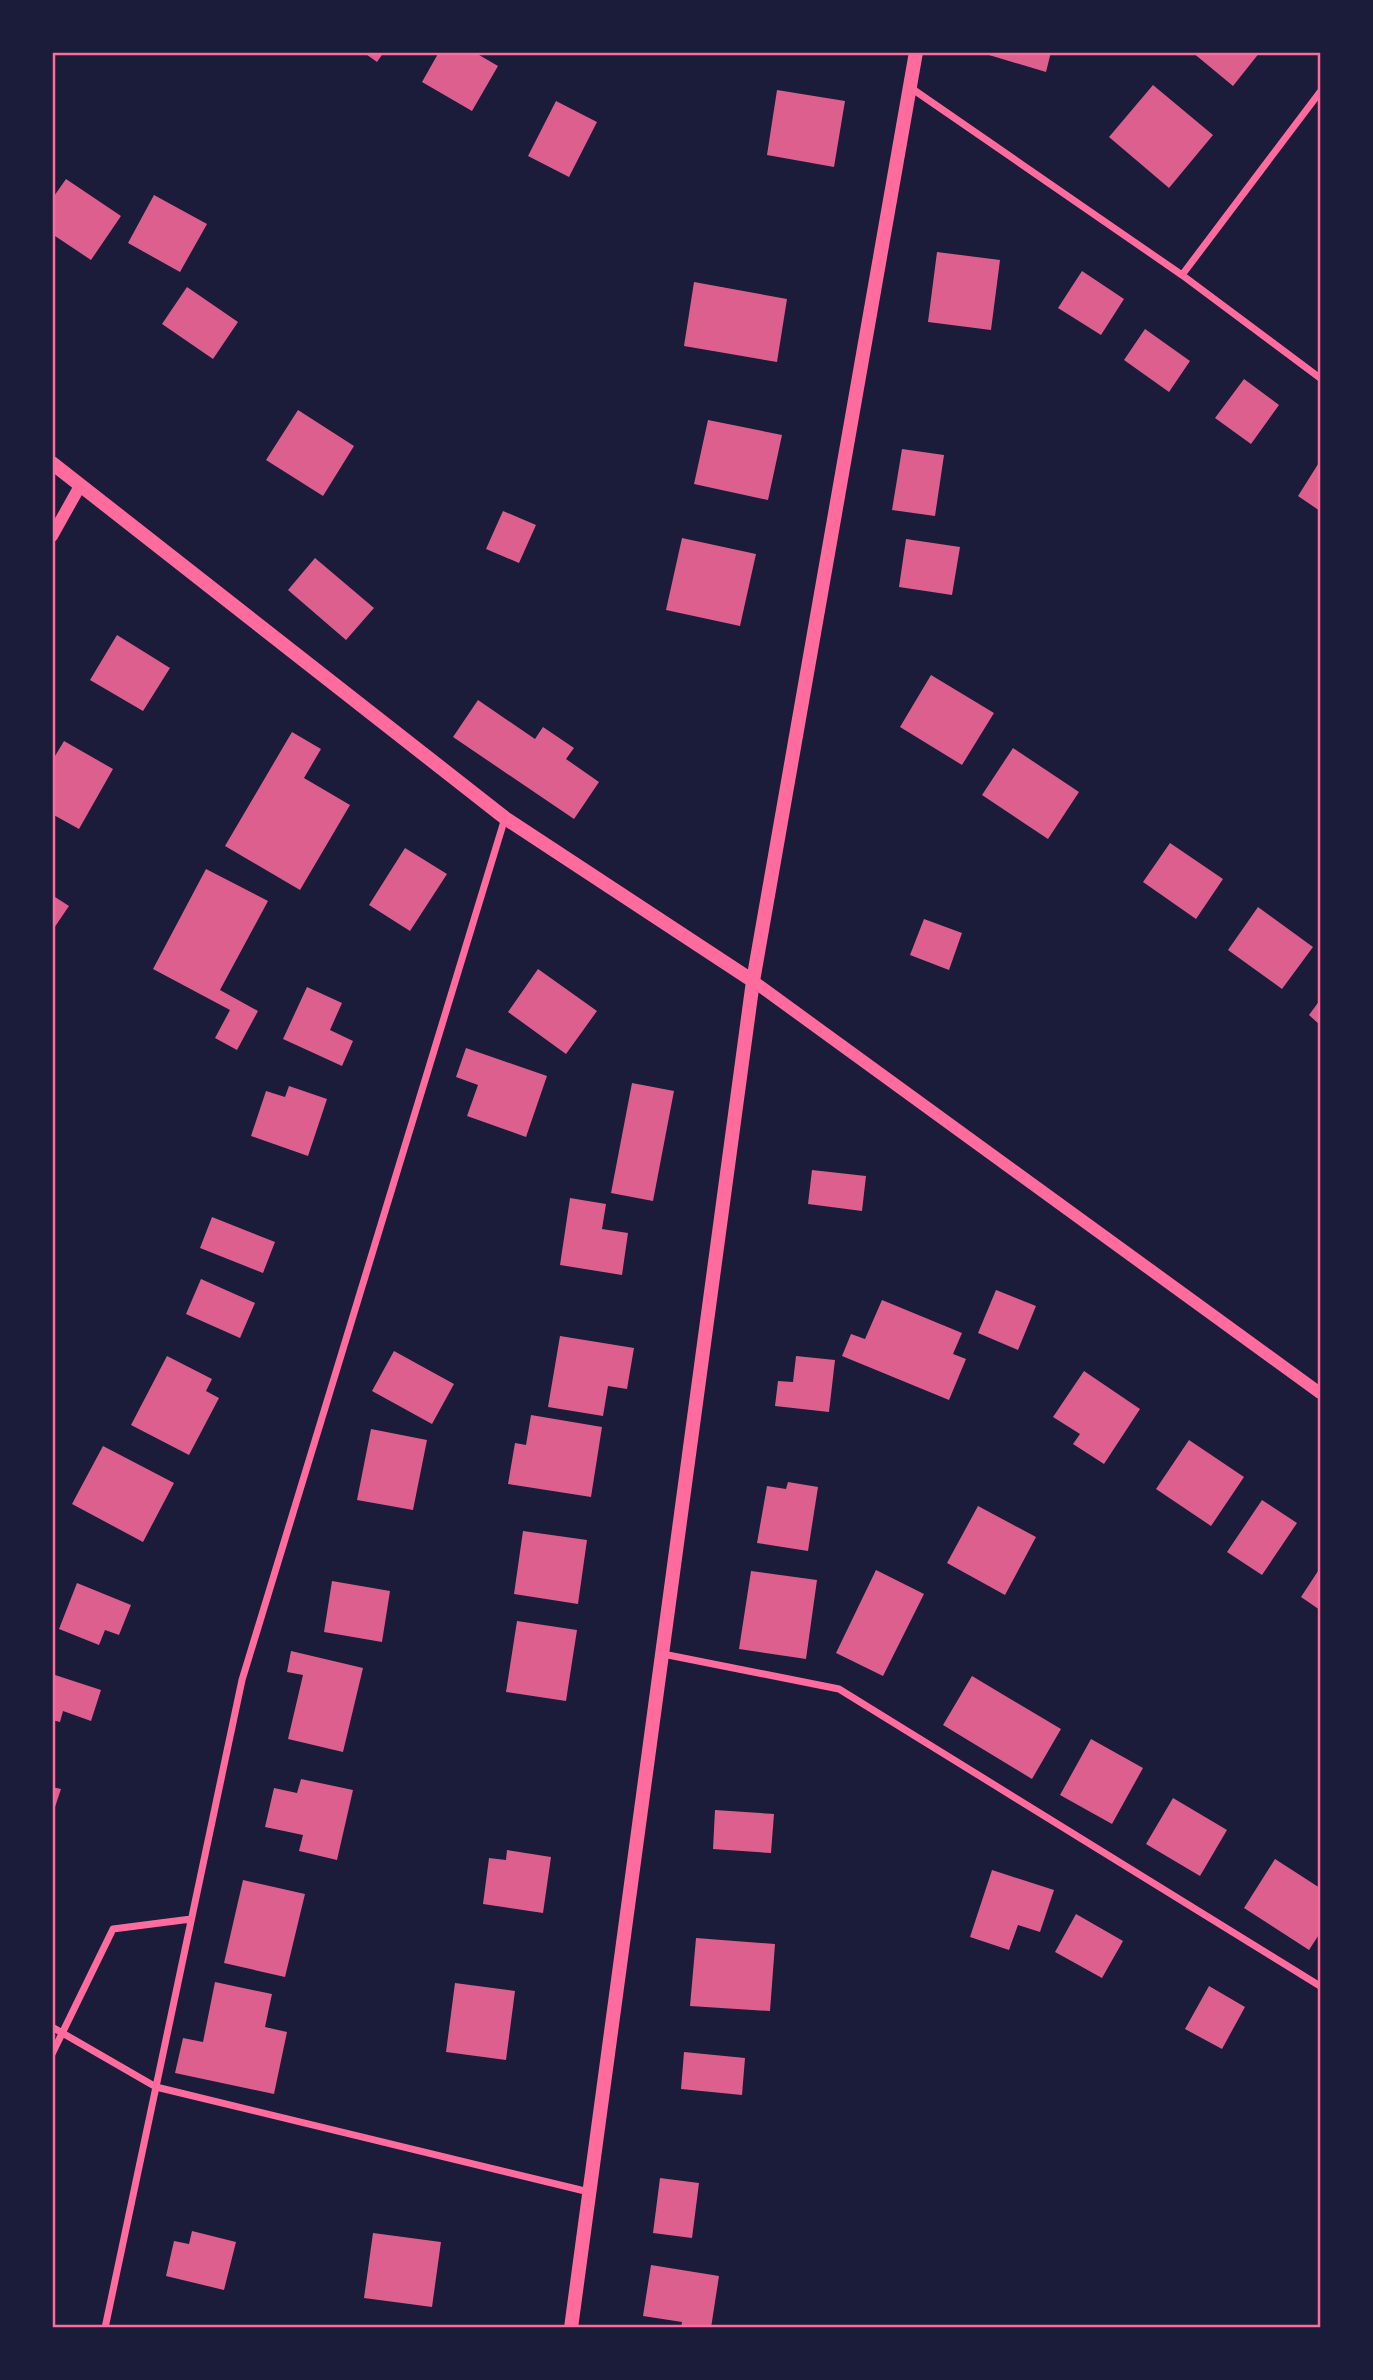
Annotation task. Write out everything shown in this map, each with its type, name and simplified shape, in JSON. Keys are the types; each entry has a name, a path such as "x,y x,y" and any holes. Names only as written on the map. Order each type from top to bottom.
{"main road":[{"path":"571,2328 753,981 916,52"},
{"path":"52,463 505,818 753,981"}],"street":[{"path":"911,89 1182,275 1321,378"},
{"path":"1182,275 1321,92"},
{"path":"52,536 80,486"},
{"path":"104,2328 242,1680 505,818"},
{"path":"753,981 1321,1393"},
{"path":"663,1654 839,1689 1321,1986"},
{"path":"52,2054 65,2033 113,1929 191,1919"},
{"path":"52,2027 156,2087 589,2192"}],"building":[{"path":"363,52 384,52 377,62"},
{"path":"439,52 474,52 498,66 472,111 422,82"},
{"path":"979,52 1051,52 1046,72"},
{"path":"1192,52 1260,52 1233,86"},
{"path":"1153,85 1213,135 1169,188 1109,137"},
{"path":"777,90 845,101 834,167 767,155"},
{"path":"556,101 597,122 569,177 528,156"},
{"path":"66,179 121,216 91,260 52,234 52,199"},
{"path":"154,195 207,224 180,272 128,243"},
{"path":"937,252 1000,260 991,330 928,322"},
{"path":"1082,271 1124,299 1101,335 1058,308"},
{"path":"694,282 787,299 777,362 684,346"},
{"path":"187,287 238,322 213,359 162,324"},
{"path":"1145,329 1190,361 1169,392 1124,360"},
{"path":"1244,379 1279,405 1251,444 1215,418"},
{"path":"298,410 354,446 323,496 266,460"},
{"path":"708,420 782,435 768,500 694,484"},
{"path":"902,449 944,455 935,516 892,510"},
{"path":"1320,461 1320,511 1298,496"},
{"path":"503,511 536,525 519,563 486,549"},
{"path":"682,538 756,554 740,626 666,610"},
{"path":"906,539 960,547 952,595 899,587"},
{"path":"315,558 374,608 346,640 288,590"},
{"path":"117,635 170,668 143,711 90,680"},
{"path":"931,675 994,713 962,765 900,727"},
{"path":"478,700 535,739 543,727 574,748 566,759 599,782 574,819 453,737"},
{"path":"292,732 321,749 304,778 350,805 300,890 225,846"},
{"path":"64,741 113,769 79,829 52,814 52,761"},
{"path":"1013,748 1079,792 1048,839 982,795"},
{"path":"1170,843 1223,879 1196,919 1143,882"},
{"path":"405,848 447,874 410,931 369,905"},
{"path":"206,869 268,901 220,990 258,1011 237,1050 215,1038 230,1010 153,969"},
{"path":"52,895 69,906 52,931"},
{"path":"1258,907 1313,947 1282,989 1228,950"},
{"path":"924,919 962,933 949,970 910,955"},
{"path":"538,969 597,1011 566,1054 508,1012"},
{"path":"307,987 342,1003 330,1030 353,1041 342,1066 283,1039"},
{"path":"1320,1000 1320,1025 1309,1015"},
{"path":"466,1048 547,1076 526,1137 467,1116 478,1085 456,1077"},
{"path":"632,1083 674,1091 653,1201 611,1193"},
{"path":"289,1086 327,1099 308,1156 251,1136 266,1091 285,1097"},
{"path":"812,1170 866,1176 862,1211 808,1204"},
{"path":"570,1198 606,1204 602,1229 628,1233 622,1275 560,1265"},
{"path":"212,1217 275,1242 263,1273 200,1248"},
{"path":"201,1279 255,1303 240,1338 186,1314"},
{"path":"996,1290 1036,1306 1018,1350 978,1333"},
{"path":"882,1300 962,1333 953,1354 966,1359 949,1400 842,1356 851,1334 865,1339"},
{"path":"560,1336 634,1348 627,1389 608,1386 603,1416 548,1407"},
{"path":"394,1351 454,1384 432,1424 372,1391"},
{"path":"167,1356 212,1379 206,1391 219,1398 189,1455 131,1425"},
{"path":"796,1356 835,1360 829,1412 775,1406 778,1381 793,1382"},
{"path":"1084,1371 1140,1409 1104,1464 1073,1444 1080,1434 1053,1417"},
{"path":"531,1415 602,1427 591,1497 508,1484 515,1443 526,1445"},
{"path":"371,1429 427,1440 413,1510 357,1500"},
{"path":"1189,1440 1244,1477 1211,1526 1156,1489"},
{"path":"103,1446 174,1483 143,1542 72,1504"},
{"path":"788,1482 818,1487 808,1551 757,1543 767,1486 786,1489"},
{"path":"1262,1500 1297,1523 1262,1575 1227,1552"},
{"path":"978,1506 1036,1537 1005,1595 947,1563"},
{"path":"523,1531 587,1540 578,1604 514,1594"},
{"path":"1320,1568 1320,1610 1301,1597"},
{"path":"876,1570 924,1594 883,1676 836,1653"},
{"path":"751,1571 817,1580 806,1659 739,1649"},
{"path":"332,1581 390,1591 382,1642 324,1632"},
{"path":"77,1583 131,1605 119,1635 105,1630 99,1645 59,1629"},
{"path":"517,1621 577,1630 566,1701 506,1692"},
{"path":"291,1651 363,1668 343,1752 288,1739 303,1675 287,1672"},
{"path":"52,1674 101,1690 91,1721 63,1711 60,1722 52,1720"},
{"path":"972,1676 1061,1729 1032,1779 943,1725"},
{"path":"1091,1739 1143,1768 1112,1824 1060,1795"},
{"path":"301,1779 353,1790 337,1860 299,1851 303,1835 265,1827 274,1788 297,1793"},
{"path":"52,1787 61,1789 53,1813 52,1813"},
{"path":"1173,1798 1227,1830 1200,1876 1146,1844"},
{"path":"715,1810 774,1814 771,1853 713,1849"},
{"path":"507,1850 551,1857 543,1913 483,1904 489,1858 506,1860"},
{"path":"1275,1859 1320,1888 1320,1933 1309,1950 1244,1908"},
{"path":"992,1870 1054,1890 1040,1932 1018,1925 1009,1950 970,1937"},
{"path":"243,1880 305,1894 285,1977 224,1963"},
{"path":"1076,1914 1123,1941 1102,1978 1055,1952"},
{"path":"696,1938 775,1944 770,2011 690,2006"},
{"path":"215,1982 272,1994 265,2027 287,2032 274,2094 175,2073 183,2038 203,2042"},
{"path":"455,1983 515,1991 506,2060 446,2052"},
{"path":"1209,1986 1245,2007 1222,2049 1185,2029"},
{"path":"684,2052 745,2058 742,2095 681,2089"},
{"path":"660,2178 699,2183 692,2238 653,2233"},
{"path":"192,2231 236,2242 224,2290 166,2276 174,2241 189,2244"},
{"path":"373,2233 441,2242 432,2307 364,2298"},
{"path":"651,2265 719,2276 711,2328 681,2328 682,2322 643,2316"}]}
